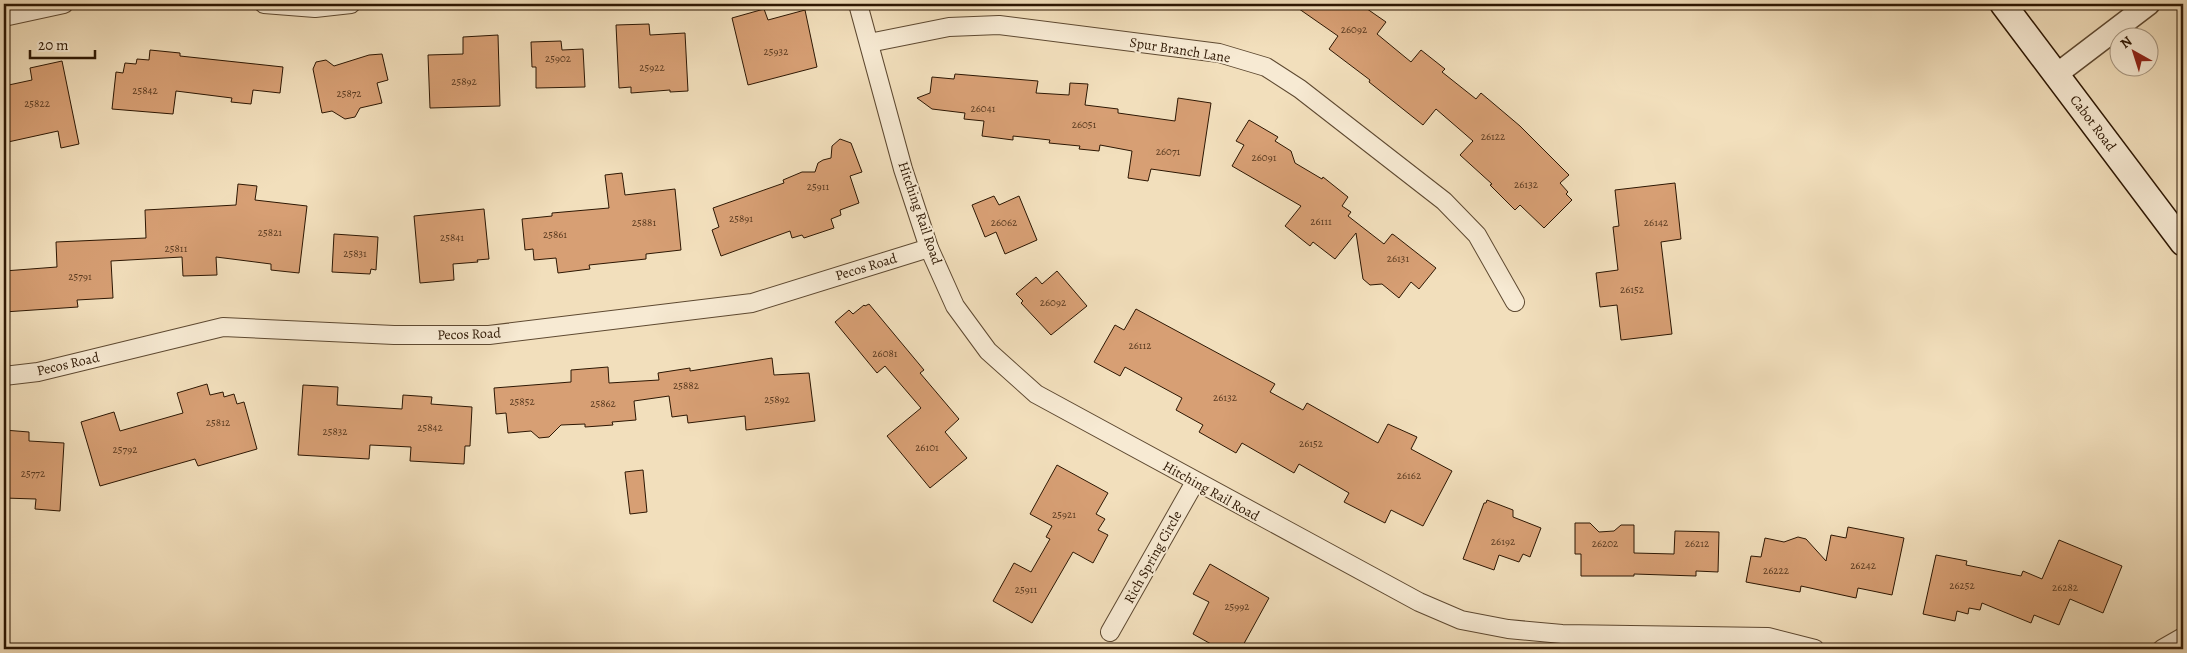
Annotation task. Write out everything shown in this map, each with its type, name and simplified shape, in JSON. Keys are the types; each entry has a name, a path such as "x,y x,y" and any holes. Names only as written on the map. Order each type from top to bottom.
{"main road":[{"name":"Cabot Road","path":"2003,4 2183,244"}],"street":[{"path":"4,17 64,4"},
{"path":"264,4 315,8 351,4"},
{"name":"Hitching Rail Road","path":"858,4 903,169 929,248 955,306 988,351 1036,394 1418,602 1461,620 1508,629 1562,634 1768,637 1815,649"},
{"path":"2057,74 2149,4"},
{"name":"Spur Branch Lane","path":"869,43 949,27 999,25 1219,53 1266,67 1300,89 1444,202 1476,234 1515,302"},
{"name":"Pecos Road","path":"4,376 38,372 223,327 394,335 489,335 752,302 929,248"},
{"name":"Rich Spring Circle","path":"1110,632 1195,482"},
{"path":"2162,649 2183,637"}],"building":[{"path":"1292,4 1360,4 1386,22 1377,34 1411,62 1421,50 1445,69 1442,72 1476,99 1481,93 1520,126 1569,175 1560,183 1572,200 1544,228 1520,205 1515,210 1490,185 1492,184 1460,155 1473,141 1436,109 1423,125 1369,82 1370,80 1329,49 1338,36"},
{"path":"764,9 768,20 805,10 817,67 748,85 732,18"},
{"path":"649,24 650,35 685,33 688,91 670,92 670,90 631,93 631,87 619,88 616,25"},
{"path":"498,35 500,106 430,108 428,55 463,54 463,37"},
{"path":"561,41 562,50 583,49 585,87 536,88 536,67 532,67 531,42"},
{"path":"150,50 180,53 180,56 283,67 280,93 253,90 251,104 231,102 232,98 176,91 173,114 112,109 116,72 123,73 125,63 136,64 137,59 149,60"},
{"path":"382,54 388,80 377,83 382,103 360,108 355,117 345,119 332,111 322,113 313,69 316,62 326,60 334,66 369,55"},
{"path":"62,61 79,144 61,148 58,131 8,142 4,119 4,86 32,80 30,68"},
{"path":"955,74 1038,81 1036,93 1069,95 1070,83 1088,84 1085,105 1118,109 1118,113 1175,121 1178,98 1211,103 1200,176 1151,169 1148,181 1128,178 1132,151 1100,145 1099,151 1079,149 1080,146 1049,143 1050,140 1013,136 1013,140 982,136 984,121 964,119 965,113 932,109 917,98 930,93 932,77 954,79"},
{"path":"1249,120 1278,137 1275,141 1291,151 1295,163 1322,179 1323,177 1348,197 1342,206 1351,212 1348,216 1384,244 1392,234 1394,235 1436,268 1419,289 1411,282 1399,298 1382,284 1370,285 1363,279 1356,233 1335,259 1313,242 1310,246 1285,226 1301,206 1232,166 1244,145 1236,141"},
{"path":"840,139 851,143 862,172 850,176 859,203 840,210 841,215 831,219 834,228 804,238 802,235 792,238 790,231 721,256 712,230 719,227 713,208 784,183 783,180 802,172 815,172 818,163 831,158 832,146"},
{"path":"622,173 625,195 675,189 681,250 646,254 646,259 589,265 590,269 558,273 556,258 534,260 533,249 525,250 522,219 552,216 552,213 609,208 605,175"},
{"path":"1675,183 1681,239 1661,242 1672,334 1621,340 1617,305 1600,307 1596,273 1618,270 1613,227 1619,226 1615,190"},
{"path":"238,184 257,186 255,200 307,206 299,273 271,270 271,264 216,257 217,275 183,276 182,257 111,261 113,298 77,300 78,307 4,312 4,271 57,267 56,242 146,238 145,210 236,205"},
{"path":"994,196 999,205 1019,196 1037,240 1005,254 996,232 985,237 972,205"},
{"path":"484,209 489,259 453,264 454,280 420,283 414,216"},
{"path":"334,234 378,237 376,270 371,269 370,274 332,272"},
{"path":"1057,271 1087,306 1051,335 1021,303 1023,301 1016,294 1036,277 1042,284"},
{"path":"869,304 924,370 920,373 959,419 945,432 967,458 930,488 887,436 921,408 885,366 877,373 835,322 849,310 853,314 864,305"},
{"path":"1136,309 1275,384 1270,392 1303,410 1307,403 1378,443 1388,424 1417,437 1411,449 1452,471 1423,526 1391,510 1385,523 1344,502 1349,493 1299,464 1294,473 1242,443 1236,453 1199,432 1203,425 1176,410 1182,398 1125,367 1120,376 1094,362 1115,325 1124,330"},
{"path":"772,358 774,375 809,373 815,421 746,430 745,416 688,423 687,415 672,417 669,396 634,401 636,420 612,422 613,425 585,427 585,424 561,425 549,437 539,438 531,431 508,433 506,413 496,414 494,388 571,382 571,370 608,367 609,383 659,380 658,373 690,368 690,371"},
{"path":"207,384 210,395 223,392 224,397 234,394 237,404 244,402 257,449 198,466 195,459 100,486 81,422 114,412 120,431 183,413 177,393"},
{"path":"303,385 338,387 337,405 402,409 403,395 432,397 431,404 472,407 470,446 465,446 464,464 410,461 411,447 370,445 369,459 298,455"},
{"path":"4,430 29,432 29,441 64,443 60,511 35,509 36,499 4,498"},
{"path":"1057,465 1108,493 1096,514 1105,519 1098,530 1108,535 1093,563 1073,552 1032,623 993,601 1014,563 1031,572 1050,539 1046,537 1052,526 1030,514"},
{"path":"643,470 647,512 630,514 625,472"},
{"path":"1487,500 1513,510 1513,517 1541,528 1530,557 1523,554 1519,562 1499,555 1494,570 1463,559 1484,503"},
{"path":"1575,523 1590,523 1599,532 1614,531 1621,525 1634,525 1634,553 1674,554 1675,531 1719,532 1718,572 1696,571 1696,576 1634,574 1634,576 1581,576 1581,554 1575,554"},
{"path":"1848,527 1904,538 1892,595 1858,588 1856,598 1801,586 1800,592 1746,582 1751,556 1761,557 1765,538 1784,542 1798,537 1806,539 1826,561 1831,535 1846,538"},
{"path":"2059,540 2122,566 2103,613 2070,599 2059,625 2034,615 2031,623 1982,603 1980,610 1969,608 1968,614 1957,611 1955,621 1923,614 1936,555 1967,561 1966,565 2021,576 2023,571 2042,579"},
{"path":"1210,564 1269,598 1241,649 1220,649 1193,634 1209,602 1193,594"}]}
